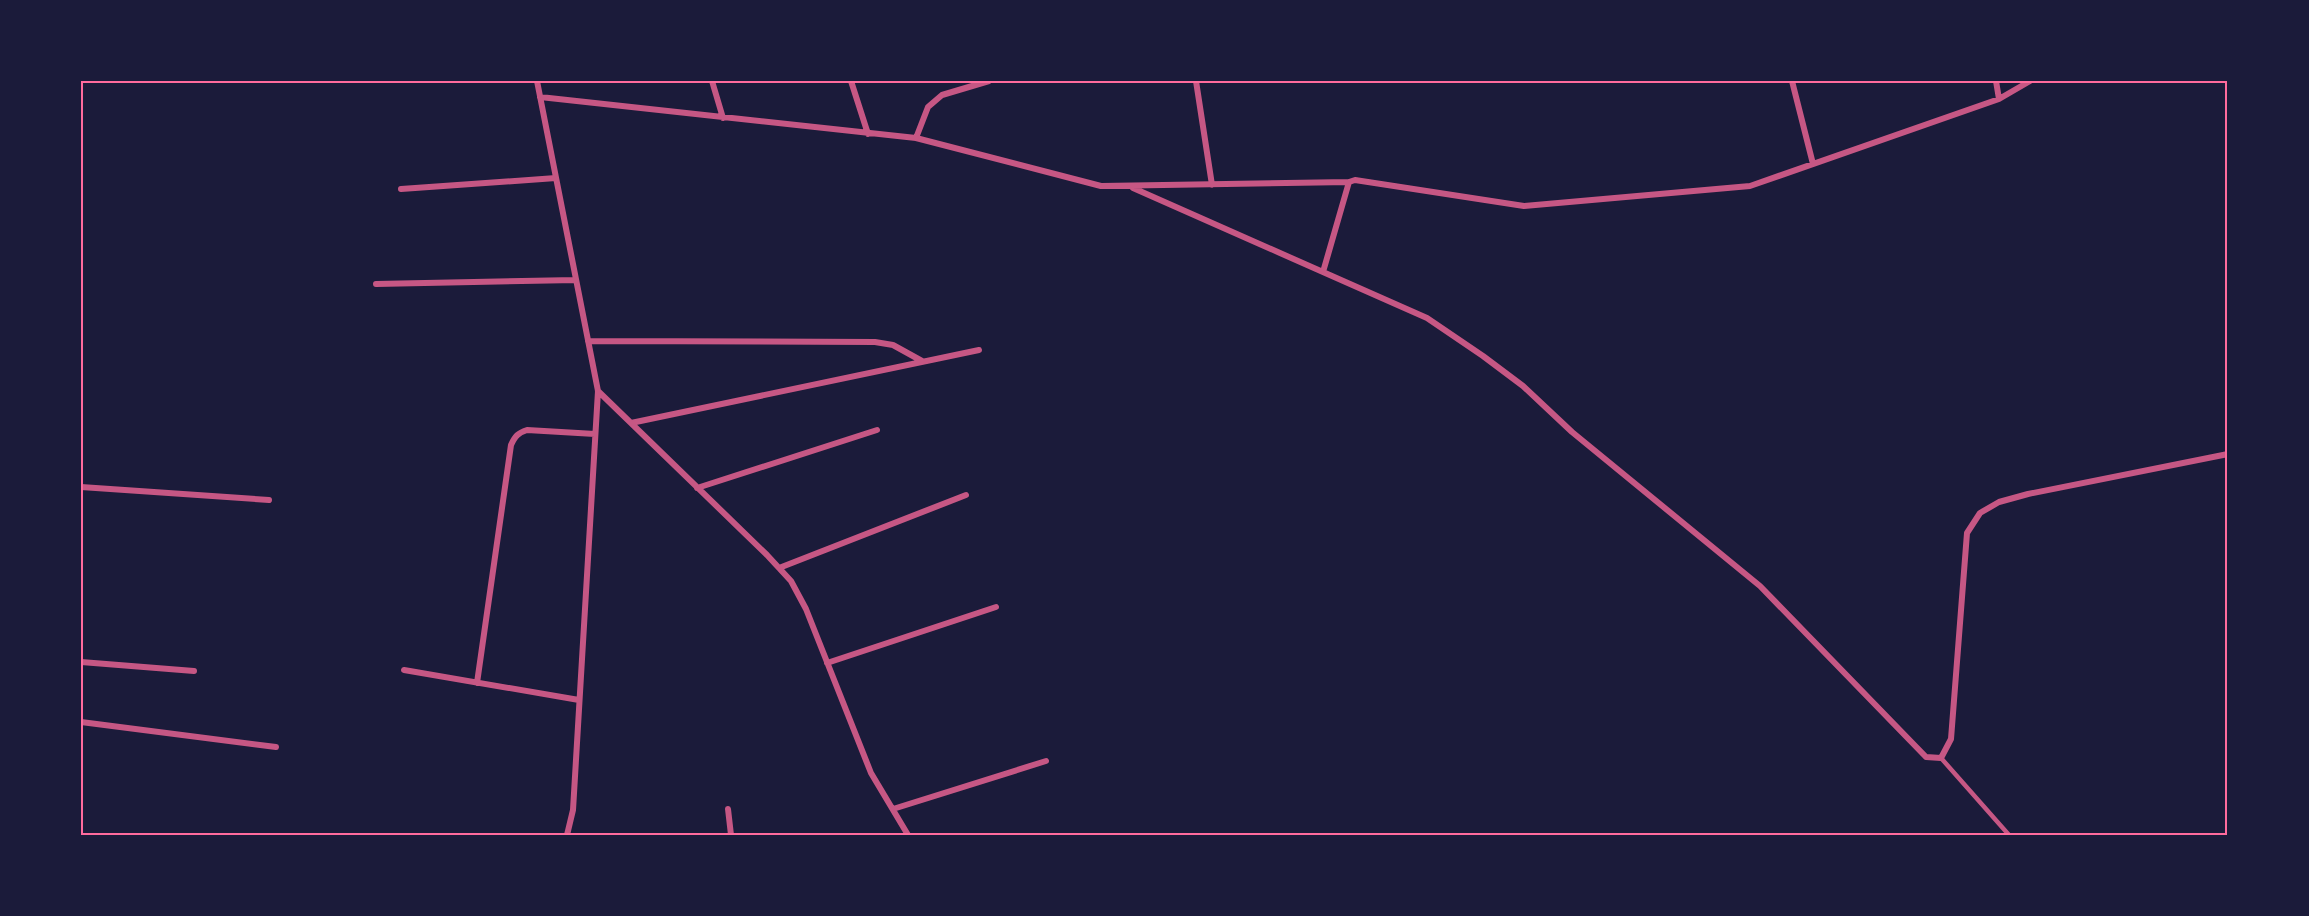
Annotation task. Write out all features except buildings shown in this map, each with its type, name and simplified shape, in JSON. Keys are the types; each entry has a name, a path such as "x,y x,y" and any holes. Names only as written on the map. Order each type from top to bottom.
{"street":[{"path":"537,81 598,391 573,810 567,835"},
{"path":"712,81 723,118"},
{"path":"851,81 868,134"},
{"path":"916,138 928,107 942,95 989,81"},
{"path":"1196,81 1212,185"},
{"path":"1792,81 1814,164"},
{"path":"1996,81 1999,99"},
{"path":"540,97 916,138 1101,186 1349,182 1355,180 1524,206 1750,186 1999,99 2030,81"},
{"path":"401,189 556,178"},
{"path":"1323,272 1349,182"},
{"path":"1130,186 1427,318 1523,386 1572,432 1760,586 1926,756 1941,758 1951,740 1967,533 1980,513 1999,502 2028,494 2228,454"},
{"path":"376,284 576,280"},
{"path":"588,341 875,342 898,347 922,361"},
{"path":"631,423 979,350"},
{"path":"598,391 791,581 806,609 866,763 908,835"},
{"path":"477,682 511,445 514,438 518,433 527,430 595,434"},
{"path":"697,488 877,430"},
{"path":"81,487 269,500"},
{"path":"779,568 966,495"},
{"path":"827,663 996,607"},
{"path":"81,662 194,671"},
{"path":"404,670 579,700"},
{"path":"81,722 276,747"},
{"path":"893,809 1046,761"},
{"path":"728,809 731,835"}],"lane":[{"path":"1941,758 2009,835"}]}
